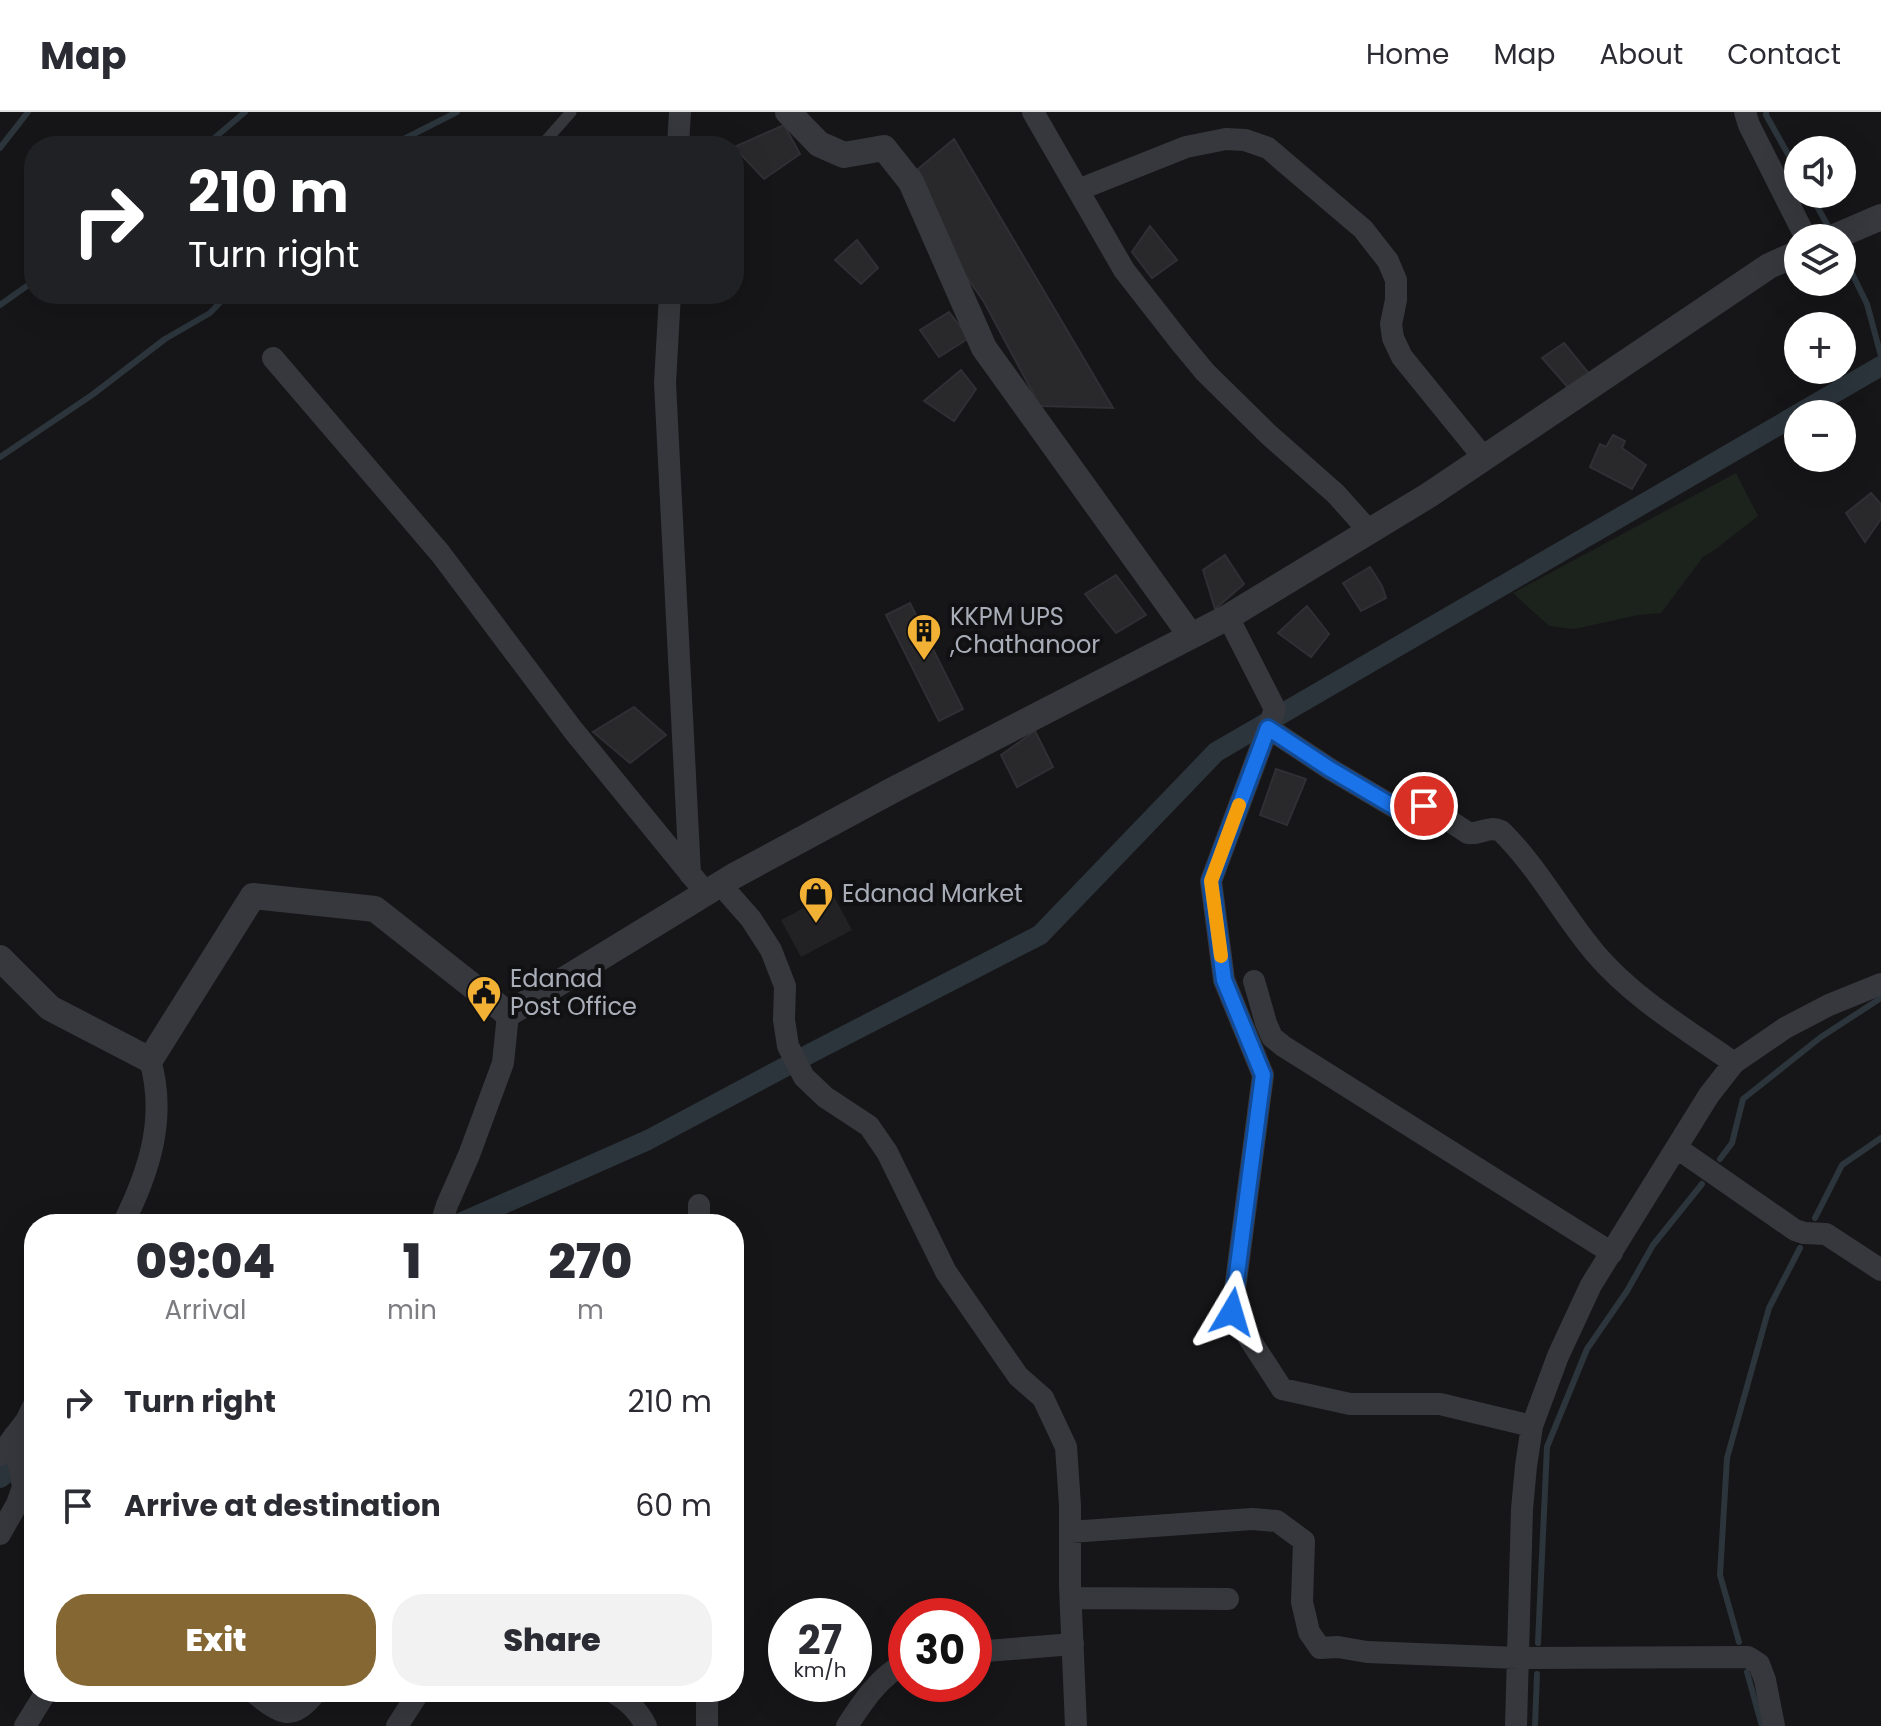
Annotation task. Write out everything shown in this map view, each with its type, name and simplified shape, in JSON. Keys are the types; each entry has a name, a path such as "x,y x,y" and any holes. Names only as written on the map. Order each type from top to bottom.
{"street":[{"path":"679,136 680,112"},
{"path":"788,112 819,144 844,155 884,148 911,182 984,348 1191,636"},
{"path":"1033,112 1124,270 1189,353 1268,434 1336,494 1369,531"},
{"path":"1745,112 1799,224"},
{"path":"1078,190 1199,144 1226,139 1245,140 1268,148 1363,229 1388,261 1396,280 1391,324 1397,347 1484,458"},
{"path":"508,1014 707,883 1228,617 1429,495 1769,266 1784,259"},
{"path":"669,304 665,383 707,883"},
{"path":"273,358 440,553 573,730 707,883 729,894 751,919 771,950 785,986 784,1020 788,1046 804,1077 825,1097 869,1126 887,1152 946,1272 1018,1376 1043,1398 1066,1447 1076,1726"},
{"path":"1228,617 1275,709 1211,881 1224,980 1263,1075 1232,1312 1282,1389 1350,1404 1440,1404 1532,1426"},
{"path":"1268,728 1401,811 1424,806 1468,833 1496,828 1501,831 1535,870 1593,952 1616,976 1632,991 1734,1063"},
{"path":"150,1060 253,896 375,909 508,1014"},
{"path":"0,958 50,1008 150,1060 157,1082 152,1150 140,1189 128,1214"},
{"path":"1254,981 1272,1037 1283,1046 1612,1253"},
{"path":"1516,1726 1522,1509 1532,1426 1558,1356 1591,1285 1709,1095 1734,1063 1785,1028 1829,1005 1881,984"},
{"path":"444,1214 503,1063 508,1014"},
{"path":"1677,1148 1795,1230 1826,1234 1881,1270"},
{"path":"0,1534 23,1487 11,1447 24,1424"},
{"path":"1070,1532 1252,1519 1277,1521 1304,1541 1302,1602 1309,1632 1320,1648 1518,1658 1748,1657 1759,1664 1774,1726"},
{"path":"1071,1598 1228,1599"},
{"path":"992,1651 1073,1644"},
{"path":"847,1726 863,1702 888,1677"},
{"path":"25,1726 40,1702"},
{"path":"265,1702 274,1709 295,1712 308,1702"},
{"path":"397,1726 413,1702"},
{"path":"629,1702 646,1726"},
{"path":"707,1702 707,1726"}],"lane":[{"path":"550,136 571,112"}],"shaded area":[{"path":"1736,473 1758,516 1703,557 1661,613 1574,629 1549,626 1513,593"},
{"name":"Edanad Market","path":"832,893 852,930 801,957 781,920"}],"building":[{"path":"784,125 800,154 764,179 744,158 744,143"},
{"path":"954,139 1113,408 1040,406 984,302 966,276 918,169"},
{"path":"1150,226 1177,260 1152,278 1132,252"},
{"path":"857,240 878,268 861,284 835,260"},
{"path":"949,312 969,338 939,357 920,330"},
{"path":"1564,343 1591,376 1572,392 1542,358"},
{"path":"961,370 976,389 954,421 924,401"},
{"path":"1613,435 1625,441 1622,448 1646,465 1632,489 1590,467 1600,444 1606,447"},
{"path":"1871,493 1881,504 1881,519 1865,542 1846,513"},
{"path":"1225,555 1244,584 1215,609 1203,570"},
{"path":"1370,567 1386,598 1361,611 1343,583"},
{"path":"1116,575 1146,615 1116,633 1085,594"},
{"name":"KKPM UPS ,Chathanoor","path":"910,603 963,709 939,721 886,615"},
{"path":"1307,606 1329,634 1311,657 1278,633"},
{"path":"634,707 666,735 630,763 593,732"},
{"path":"1035,731 1053,767 1017,787 1001,755"},
{"path":"1276,769 1306,779 1287,825 1260,815"}],"waterway":[{"path":"0,148 28,112"},
{"path":"217,136 245,112"},
{"path":"410,136 457,112"},
{"path":"1766,112 1784,147"},
{"path":"1818,208 1827,224"},
{"path":"1856,282 1867,304 1881,356"},
{"path":"0,305 24,288"},
{"path":"0,457 92,395 165,339 210,313 219,304"},
{"path":"1822,400 1881,366"},
{"path":"481,1214 648,1140 1040,935 1216,752 1784,422"},
{"path":"1720,1159 1732,1143 1743,1099 1821,1037 1881,998"},
{"path":"1815,1218 1842,1165 1881,1138"},
{"path":"1538,1643 1547,1447 1587,1349 1627,1291 1653,1245 1702,1184"},
{"path":"1739,1642 1720,1575 1727,1458 1769,1308 1800,1248"},
{"path":"0,1478 24,1460"},
{"path":"1747,1672 1762,1726"},
{"path":"1535,1726 1537,1674"}],"slow traffic":[{"path":"1221,956 1211,881 1239,805"}],"place":[{"name":"KKPM UPS ,Chathanoor","path":"924,662"},
{"name":"Edanad Market","path":"816,925"},
{"name":"Edanad Post Office","path":"484,1024"}],"route":[{"path":"1232,1312 1263,1075 1224,980 1211,881 1268,728 1401,811 1424,806"}]}
